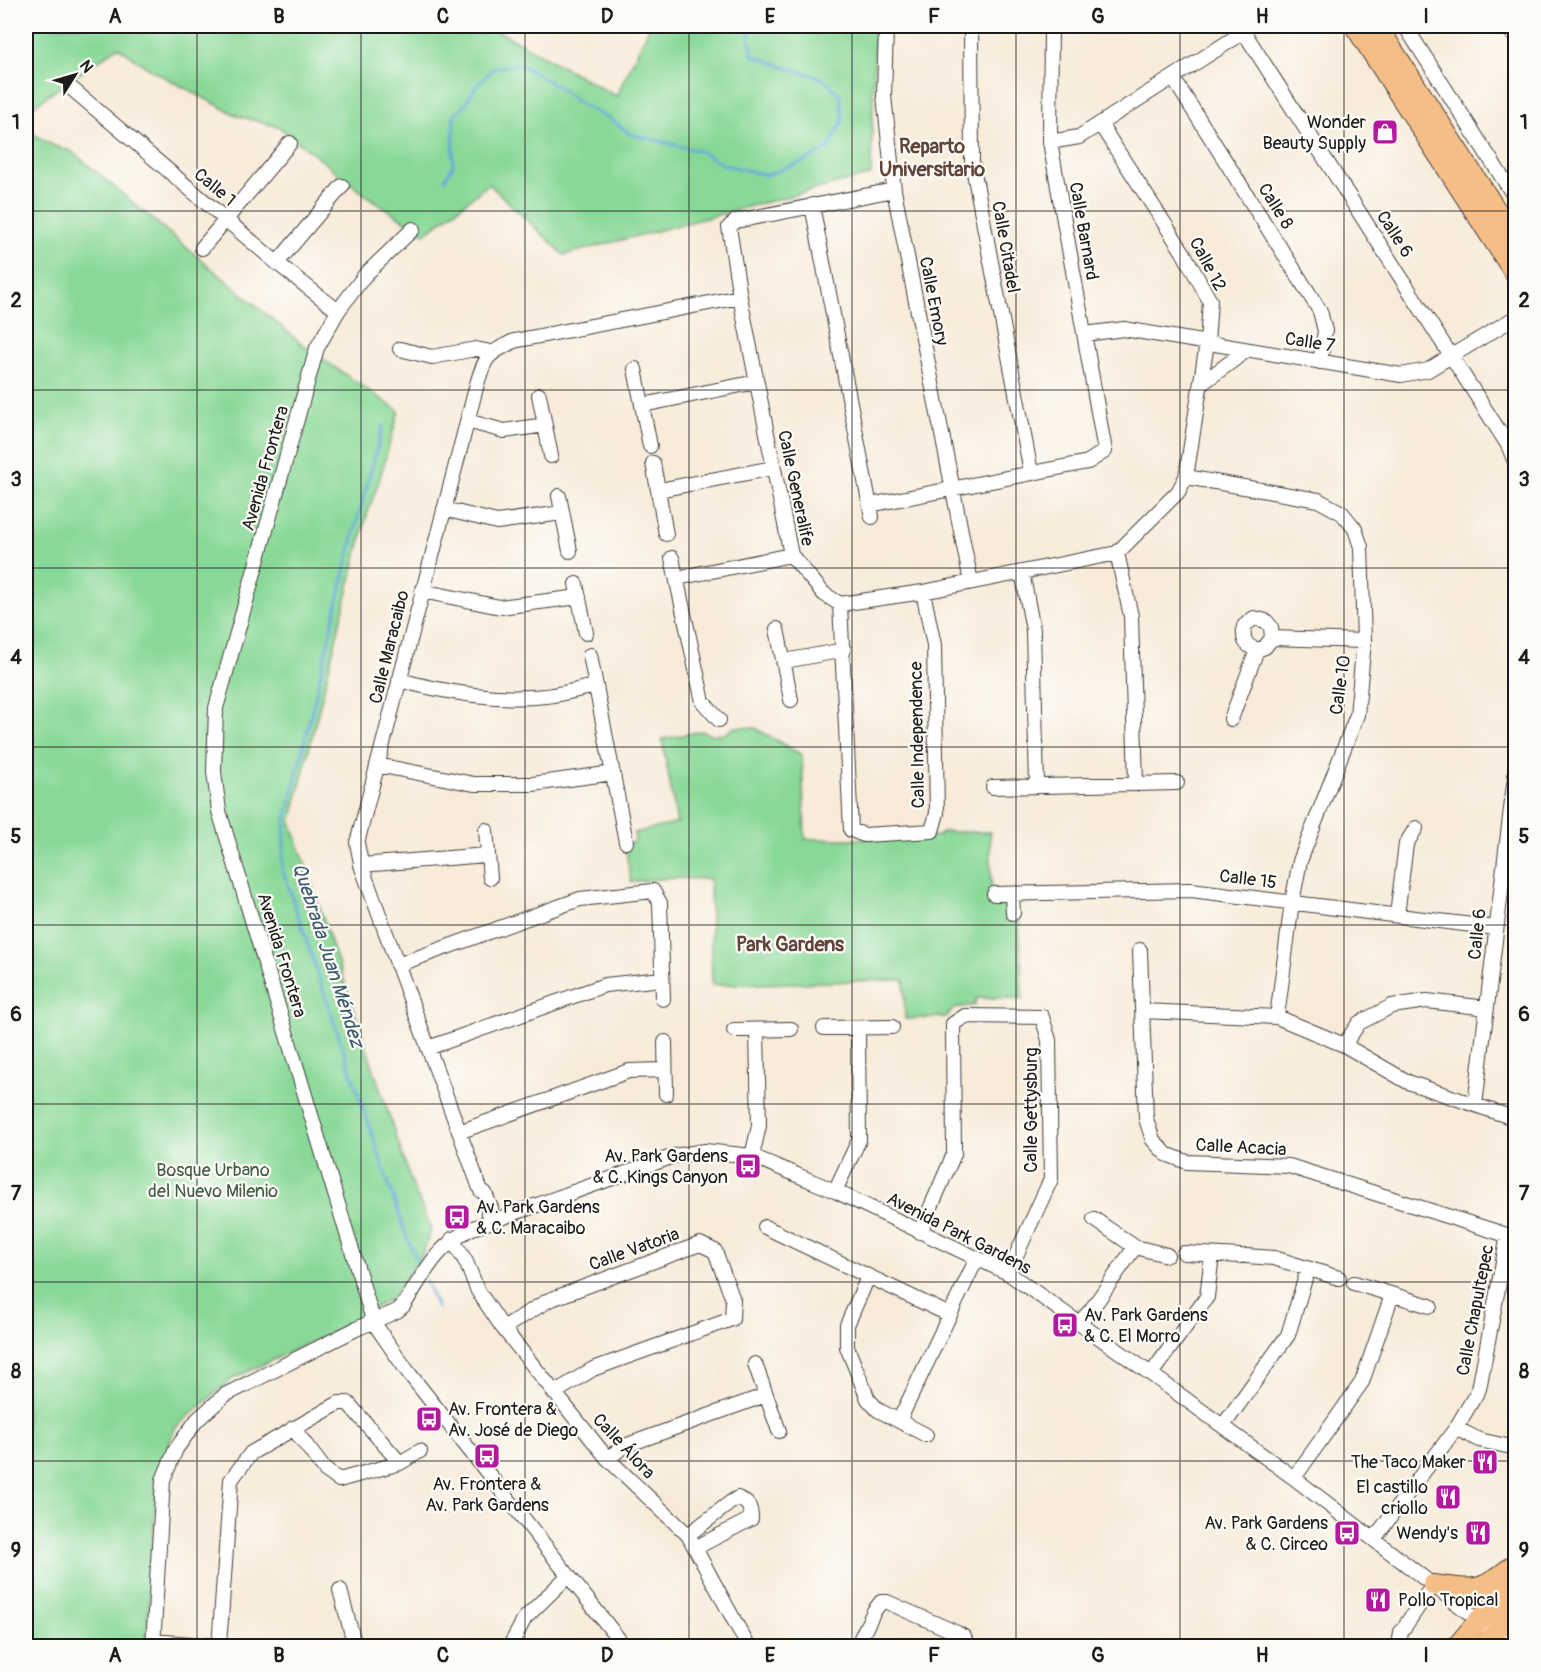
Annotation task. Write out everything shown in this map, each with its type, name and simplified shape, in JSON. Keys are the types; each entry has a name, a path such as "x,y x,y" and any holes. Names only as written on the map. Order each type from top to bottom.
{"highway":[{"path":"1355,26 1515,275"},
{"path":"1377,26 1515,241"},
{"path":"1433,1585 1468,1590 1477,1589 1489,1584 1515,1563"},
{"path":"1485,1634 1515,1584"},
{"path":"1457,1647 1485,1634 1515,1610"}],"street":[{"name":"Calle Emory","path":"886,26 884,96 894,190 971,582"},
{"name":"Calle Citadel","path":"971,26 972,162 1031,472"},
{"name":"Calle Barnard","path":"1031,472 1088,462 1106,451 1050,142 1051,26"},
{"path":"1405,26 1515,199"},
{"path":"1050,142 1079,137 1173,78 1242,29"},
{"name":"Calle 6","path":"1242,29 1453,357 1508,445 1515,464"},
{"name":"Calle 8","path":"1173,78 1320,311 1325,331 1320,362"},
{"name":"Calle 1","path":"71,88 277,263 338,311"},
{"name":"Calle 12","path":"1100,124 1183,252 1210,301 1207,343 1186,477"},
{"path":"202,248 290,143"},
{"path":"277,263 342,186"},
{"path":"894,190 812,205 871,511 953,488 1031,472"},
{"name":"Calle Generalife","path":"812,205 736,220 729,226 756,382 791,555 825,594 840,604"},
{"name":"Avenida Frontera","path":"413,229 365,275 338,311 317,348 216,708 214,772 219,811 374,1323 408,1372 622,1646"},
{"path":"400,349 432,357 476,349 491,352 514,341 740,297"},
{"name":"Calle 7","path":"1085,334 1124,329 1401,375 1428,370 1453,357 1515,317"},
{"path":"1201,384 1247,350"},
{"name":"Calle Maracaibo","path":"490,1217 484,1209 479,1194 481,1191 361,866 357,843 482,366 491,352"},
{"path":"635,369 650,446"},
{"path":"643,405 756,382"},
{"path":"539,394 551,456"},
{"path":"467,421 504,431 545,425"},
{"path":"653,463 666,534"},
{"path":"659,490 773,468"},
{"path":"784,661 844,650 840,604 923,592 1117,553 1178,492 1186,477"},
{"name":"Calle 10","path":"1186,477 1318,500 1342,513 1355,529 1361,547 1364,641 1357,715 1300,861 1292,902 1277,1017"},
{"path":"559,496 570,551"},
{"path":"444,509 497,522 562,513"},
{"path":"1117,553 1131,616 1136,784"},
{"path":"677,578 791,555"},
{"path":"672,558 702,702 719,720"},
{"path":"1022,572 1033,630 1037,786"},
{"path":"422,591 500,607 578,590 586,633"},
{"name":"Calle Independence","path":"844,650 851,830 864,835 932,831 937,813 934,645 923,592"},
{"path":"1254,618 1266,621 1271,627 1272,638 1265,647 1257,650 1248,646 1243,639 1244,626 1254,618"},
{"path":"777,629 791,700"},
{"path":"1272,638 1364,641"},
{"path":"1231,720 1257,650"},
{"path":"590,655 626,842"},
{"path":"399,680 441,692 498,699 547,696 596,686"},
{"path":"377,765 474,784 533,784 612,773"},
{"name":"Calle 6","path":"1475,1105 1515,768"},
{"path":"993,787 1177,783"},
{"path":"1397,915 1406,844 1416,828"},
{"path":"486,830 486,855 490,878"},
{"path":"361,866 486,855"},
{"name":"Calle 15","path":"994,894 1191,890 1496,928"},
{"path":"397,965 580,899 653,891 660,903 663,999"},
{"path":"1012,895 1013,913"},
{"name":"Calle Acacia","path":"1140,950 1146,1119 1153,1140 1166,1154 1187,1162 1289,1166 1512,1236"},
{"path":"428,1048 605,985 662,979"},
{"path":"1344,1045 1359,1023 1392,1006 1427,1001 1488,1008"},
{"path":"1143,1011 1277,1017 1344,1045 1408,1082 1515,1119"},
{"name":"Calle Gettysburg","path":"920,1232 954,1154 953,1024 964,1016 1042,1017 1049,1040 1051,1179 1008,1273"},
{"path":"824,1028 892,1027"},
{"path":"734,1030 791,1029"},
{"path":"835,1191 859,1140 858,1029"},
{"path":"752,1156 759,1126 757,1030"},
{"path":"665,1042 666,1094"},
{"path":"459,1132 629,1071 665,1070"},
{"name":"Avenida Park Gardens","path":"153,1644 163,1480 176,1449 197,1420 225,1395 356,1329 397,1311 403,1306 441,1250 452,1239 490,1217 674,1156 705,1151 752,1156 835,1191 1008,1273 1294,1478 1433,1585 1485,1634 1512,1647"},
{"path":"1094,1219 1136,1246 1167,1255"},
{"path":"765,1227 950,1315"},
{"name":"Calle Chapultepec","path":"1374,1539 1456,1428 1479,1389 1512,1236"},
{"name":"Calle Álora","path":"452,1239 466,1262 478,1291 503,1328 554,1393 607,1458 692,1541 748,1647"},
{"name":"Calle Vatoria","path":"503,1328 549,1300 700,1244 715,1251 733,1300 732,1318 593,1369 554,1393"},
{"path":"1079,1323 1091,1310 1136,1246"},
{"path":"1184,1253 1274,1258 1339,1278"},
{"path":"1151,1374 1206,1298 1212,1255"},
{"path":"899,1421 977,1258"},
{"path":"1223,1426 1288,1335 1308,1269"},
{"path":"868,1277 847,1325 847,1347 868,1399 879,1410 926,1435"},
{"path":"1354,1283 1430,1306"},
{"path":"1294,1478 1362,1382 1392,1295"},
{"path":"755,1364 779,1431"},
{"path":"607,1458 627,1445 766,1395"},
{"path":"153,1644 218,1647 231,1479 251,1453 339,1403 348,1403 400,1463"},
{"path":"293,1428 324,1470 339,1480 400,1463 420,1451"},
{"path":"1456,1428 1479,1440 1515,1448"},
{"path":"510,1647 525,1618 568,1576"},
{"path":"1399,1647 1401,1632 1433,1585"},
{"path":"340,1590 355,1647"},
{"path":"857,1647 874,1611 881,1602 887,1602 964,1637 966,1642 964,1647"}],"green space":[{"path":"26,26 489,26 616,96 650,26 875,26 871,175 564,255 489,184 425,234 368,197 279,127 238,116 151,70 118,47 26,111"},
{"name":"Bosque Urbano del Nuevo Milenio","path":"26,130 54,146 71,151 308,349 399,411 366,518 291,822 413,1187 431,1228 424,1252 392,1298 339,1329 232,1379 175,1428 157,1479 146,1646 26,1646"},
{"path":"735,727 755,728 802,755 805,839 875,839 938,836 943,832 990,832 992,902 1005,903 1006,915 1019,915 1022,998 976,998 975,1005 955,1008 946,1017 905,1019 904,980 712,985 710,879 669,878 631,882 625,845 635,841 634,833 677,823 662,739 702,731 711,735 726,733"}],"waterway":[{"name":"Quebrada Juan Méndez","path":"445,179 453,165 454,115 465,105 476,86 494,68 519,64 557,86 579,103 612,120 630,134 700,151 724,165 767,175 828,149 843,121 840,95 822,78 753,55 749,38 752,26"},
{"name":"Quebrada Juan Méndez","path":"383,426 355,529 286,820 282,868 406,1235 421,1270"},
{"name":"Quebrada Juan Méndez","path":"425,1279 437,1308"}],"place":[{"name":"Wonder Beauty Supply","path":"1385,132"},
{"name":"Av. Park Gardens & C. Kings Canyon","path":"748,1166"},
{"name":"Av. Park Gardens & C. Maracaibo","path":"457,1217"},
{"name":"Av. Park Gardens & C. El Morro","path":"1065,1325"},
{"name":"Av. Frontera & Av. José de Diego","path":"429,1419"},
{"name":"Av. Frontera & Av. Park Gardens","path":"487,1456"},
{"name":"The Taco Maker","path":"1485,1462"},
{"name":"El castillo criollo","path":"1448,1497"},
{"name":"Av. Park Gardens & C. Circeo","path":"1347,1533"},
{"name":"Wendy's","path":"1478,1533"},
{"name":"Pollo Tropical","path":"1378,1600"}],"district":[{"name":"Reparto Universitario","path":"932,158"},
{"name":"Park Gardens","path":"790,944"}]}
